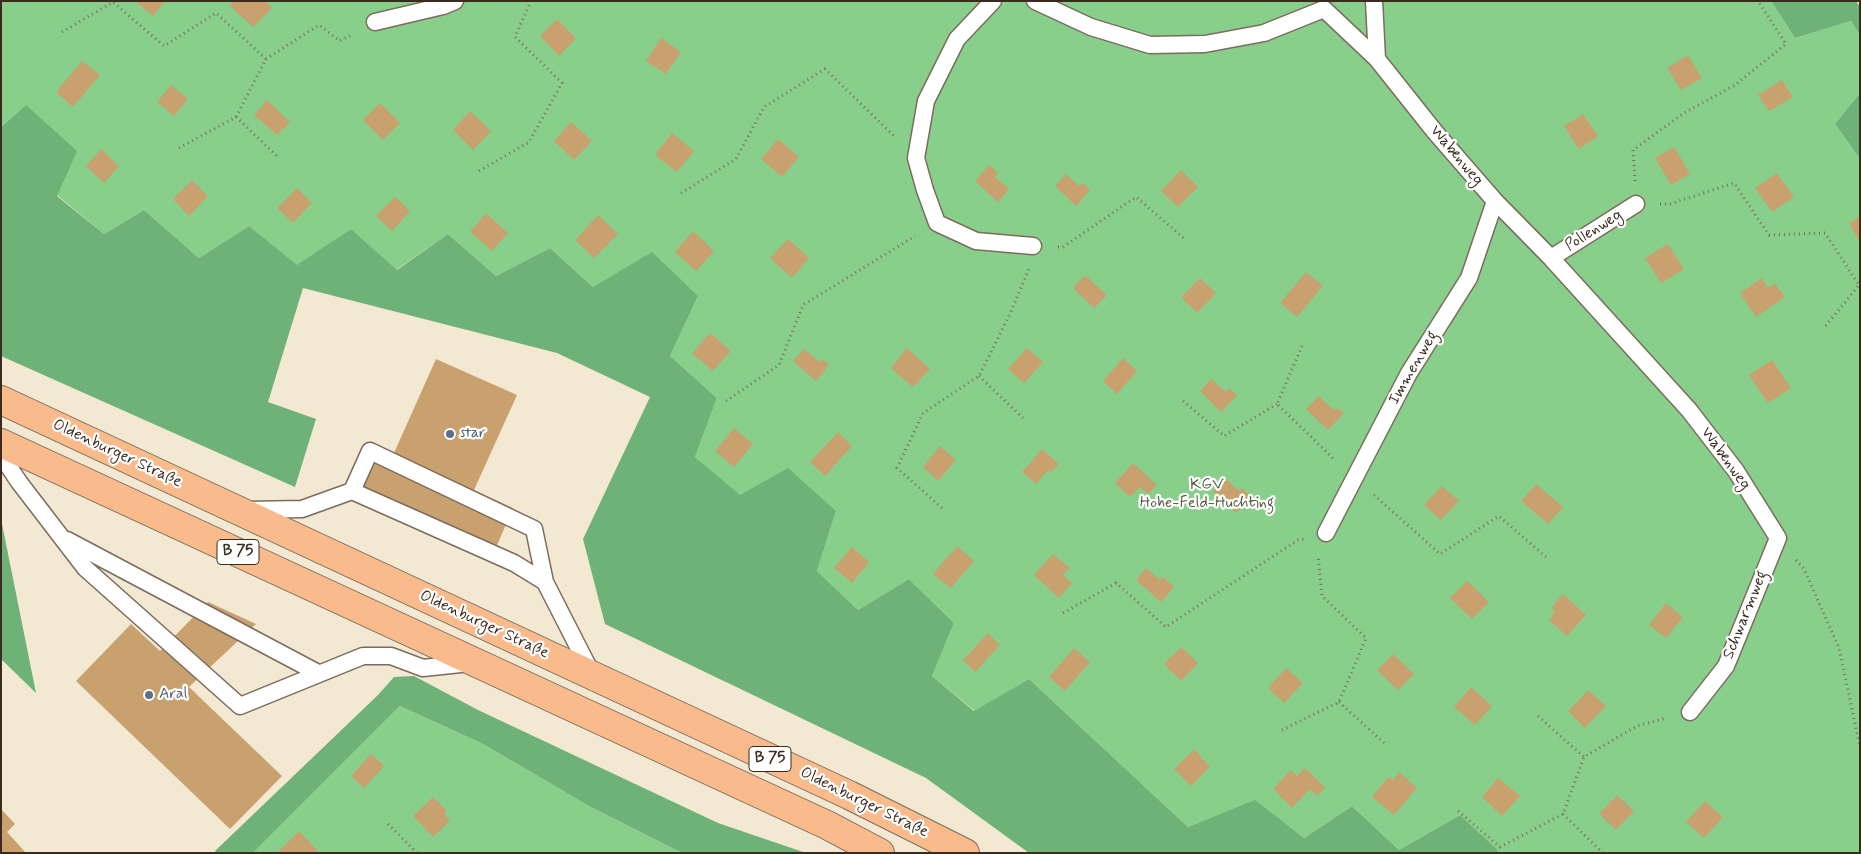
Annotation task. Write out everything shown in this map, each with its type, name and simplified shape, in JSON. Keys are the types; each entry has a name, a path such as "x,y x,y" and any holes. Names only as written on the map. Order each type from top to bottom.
{"highway":[{"name":"Oldenburger Straße","path":"1,400 592,675 965,853"},
{"name":"B 75","path":"1,443 827,825 880,853"}],"lane":[{"path":"375,22 443,6 455,1"},
{"path":"993,1 957,39 926,101 916,158 925,190 938,223 976,241 1033,246"},
{"name":"Wabenweg","path":"1036,1 1091,27 1150,45 1205,44 1264,33 1328,5 1377,59 1435,132 1495,201 1551,258 1689,410 1736,472 1778,538"},
{"path":"1374,1 1377,59"},
{"name":"Immenweg","path":"1326,533 1409,373 1469,278 1495,201"},
{"name":"Pollenweg","path":"1551,258 1636,204"},
{"path":"352,492 370,451 534,528 546,582 592,675"},
{"path":"1,455 19,482 85,568 240,706 363,656 391,656 423,668 476,662"},
{"path":"238,510 302,509 352,492 514,563 546,582"},
{"path":"62,538 318,673"},
{"name":"Schwarmweg","path":"1690,712 1726,666 1778,538"}],"path":[{"path":"479,172 529,142 562,82 515,37 531,1"},
{"path":"1758,1 1786,44 1735,85 1684,113 1633,150 1636,204 1670,204 1734,183 1769,235 1824,233 1859,285 1824,328"},
{"path":"62,32 113,2 164,46 216,13 266,59"},
{"path":"179,148 236,117 266,59 319,25 340,41 375,22"},
{"path":"681,193 736,159 764,107 825,69 916,158"},
{"path":"236,117 277,156"},
{"path":"942,508 897,468 923,413 979,376 1029,273 1033,246 1063,247 1136,197 1186,240"},
{"path":"726,401 779,365 803,305 938,223"},
{"path":"1183,401 1224,436 1277,404 1302,346"},
{"path":"979,376 1026,421"},
{"path":"1277,404 1355,478 1440,554 1499,516 1546,557"},
{"path":"1062,613 1116,583 1166,627 1298,540 1326,533"},
{"path":"1282,730 1339,702 1366,638 1322,596 1317,558 1326,533"},
{"path":"1778,538 1804,569 1839,648 1860,747"},
{"path":"1339,702 1384,743"},
{"path":"1458,810 1500,847 1563,814 1584,756 1637,726 1690,712"},
{"path":"1538,716 1584,756"},
{"path":"1563,814 1603,853"},
{"path":"388,824 417,853"}],"green space":[{"name":"KGV Hohe-Feld-Huchting","path":"4,1 1771,1 1795,38 1851,21 1860,35 1860,93 1835,124 1860,159 1860,853 1497,853 1498,850 1460,815 1399,850 1352,806 1304,838 1255,801 1188,827 1029,679 975,711 932,676 954,623 909,579 858,610 817,571 836,511 739,495 695,457 717,398 670,356 698,296 593,287 550,248 496,276 448,234 396,270 351,229 297,266 249,226 199,258 144,210 104,234 57,195 26,105 1,127 1,3"},
{"path":"1771,1 1856,1 1860,7 1860,35 1851,21 1795,38"},
{"path":"1860,93 1860,159 1835,124"},
{"path":"26,105 77,151 57,196 104,234 144,210 199,258 249,226 297,265 351,229 397,270 448,234 496,276 550,248 593,287 652,252 698,296 670,356 717,398 695,457 740,495 788,468 836,511 817,571 858,610 909,579 954,623 932,676 974,711 1029,679 1188,827 1255,800 1304,838 1352,806 1399,850 1460,815 1498,850 1497,853 1029,853 926,778 605,624 583,539 650,397 557,353 303,288 268,402 316,419 295,487 1,356 1,127"},
{"path":"1,519 36,693 1,659"},
{"path":"414,676 478,710 718,823 806,853 682,853 589,806 483,744 400,706 253,853 217,853 215,851 378,695 394,677"},
{"path":"400,706 483,744 589,806 682,853 253,853"}],"building":[{"path":"135,1 165,1 153,16"},
{"path":"234,1 265,1 272,8 253,27 230,6"},
{"path":"557,19 576,38 559,56 540,36"},
{"path":"661,38 681,52 666,74 646,61"},
{"path":"1688,55 1702,78 1681,90 1667,68"},
{"path":"82,61 100,75 73,107 56,92"},
{"path":"1782,80 1793,97 1769,111 1758,95"},
{"path":"171,85 188,99 174,116 157,102"},
{"path":"267,100 290,122 277,135 254,115"},
{"path":"380,103 400,123 383,140 363,120"},
{"path":"470,111 491,131 473,150 453,130"},
{"path":"1583,114 1598,136 1579,149 1564,126"},
{"path":"571,122 592,141 574,160 554,141"},
{"path":"672,133 694,151 677,172 655,155"},
{"path":"778,139 799,157 782,177 761,159"},
{"path":"1674,147 1690,174 1671,185 1655,158"},
{"path":"101,149 119,166 104,183 86,166"},
{"path":"989,165 998,173 995,177 1009,189 998,202 975,181"},
{"path":"1181,170 1198,187 1178,207 1161,191"},
{"path":"1777,173 1794,197 1772,212 1755,188"},
{"path":"1066,174 1079,186 1083,183 1090,190 1076,206 1055,186"},
{"path":"192,180 208,196 189,216 173,199"},
{"path":"297,188 312,203 293,223 277,208"},
{"path":"395,197 410,211 392,231 376,216"},
{"path":"486,213 508,233 492,251 470,232"},
{"path":"598,215 618,234 594,258 575,240"},
{"path":"1860,217 1860,243 1849,223"},
{"path":"693,231 714,251 696,271 675,252"},
{"path":"788,239 809,258 792,278 770,258"},
{"path":"1668,244 1684,269 1661,283 1645,258"},
{"path":"1306,272 1323,286 1297,317 1280,303"},
{"path":"1085,275 1107,295 1094,308 1073,288"},
{"path":"1200,278 1216,293 1197,313 1181,297"},
{"path":"1762,278 1768,288 1775,283 1785,297 1756,317 1740,293"},
{"path":"710,333 731,351 713,371 692,353"},
{"path":"907,348 930,369 913,387 891,368"},
{"path":"1027,348 1043,362 1024,383 1008,369"},
{"path":"804,349 820,362 822,359 829,365 816,381 793,361"},
{"path":"1123,358 1137,371 1117,394 1103,381"},
{"path":"436,359 517,395 474,490 513,508 495,550 361,489 380,447 394,453"},
{"path":"1772,360 1791,388 1768,403 1749,375"},
{"path":"1211,379 1226,392 1229,388 1237,395 1221,412 1200,391"},
{"path":"1319,396 1334,410 1337,408 1344,413 1328,430 1306,409"},
{"path":"734,428 753,444 734,467 715,451"},
{"path":"838,432 852,446 825,476 810,462"},
{"path":"940,446 956,460 938,481 923,467"},
{"path":"1042,449 1059,464 1051,472 1048,470 1036,484 1022,472"},
{"path":"1133,463 1157,485 1148,494 1140,487 1130,497 1115,483"},
{"path":"1226,479 1239,491 1242,488 1251,496 1236,513 1213,492"},
{"path":"1536,484 1563,507 1548,524 1521,501"},
{"path":"1442,486 1459,501 1441,520 1424,505"},
{"path":"957,546 974,561 951,588 933,574"},
{"path":"852,547 869,562 852,583 834,568"},
{"path":"1053,554 1070,568 1063,575 1072,583 1059,598 1034,575"},
{"path":"1146,568 1160,580 1163,577 1174,587 1161,602 1136,580"},
{"path":"1467,581 1489,602 1472,619 1450,598"},
{"path":"1563,594 1586,615 1567,636 1549,620 1555,612 1551,608"},
{"path":"208,602 256,624 189,687 282,776 230,829 76,681 131,624 160,651"},
{"path":"1666,603 1683,617 1666,638 1649,625"},
{"path":"988,633 1000,645 975,672 963,660"},
{"path":"1181,647 1198,663 1181,681 1164,664"},
{"path":"1074,648 1090,662 1065,691 1049,677"},
{"path":"1393,654 1414,674 1398,690 1377,670"},
{"path":"1286,668 1303,683 1284,703 1268,688"},
{"path":"1471,687 1492,706 1475,725 1454,707"},
{"path":"1588,690 1606,706 1585,728 1568,711"},
{"path":"1194,749 1210,767 1191,786 1174,769"},
{"path":"371,754 384,766 364,788 351,776"},
{"path":"1305,768 1325,787 1317,796 1310,789 1292,808 1273,789 1291,770 1297,776"},
{"path":"1399,772 1417,788 1394,815 1372,797 1388,777 1393,780"},
{"path":"1498,778 1520,796 1502,816 1482,797"},
{"path":"1617,795 1634,811 1616,830 1599,814"},
{"path":"433,797 447,811 444,814 450,821 433,837 413,816"},
{"path":"1705,801 1723,817 1704,838 1686,822"},
{"path":"1,809 15,824 7,832 26,853 1,853"},
{"path":"299,831 320,853 277,853"}],"place":[{"name":"star","path":"450,434"},
{"name":"Aral","path":"149,695"}]}
